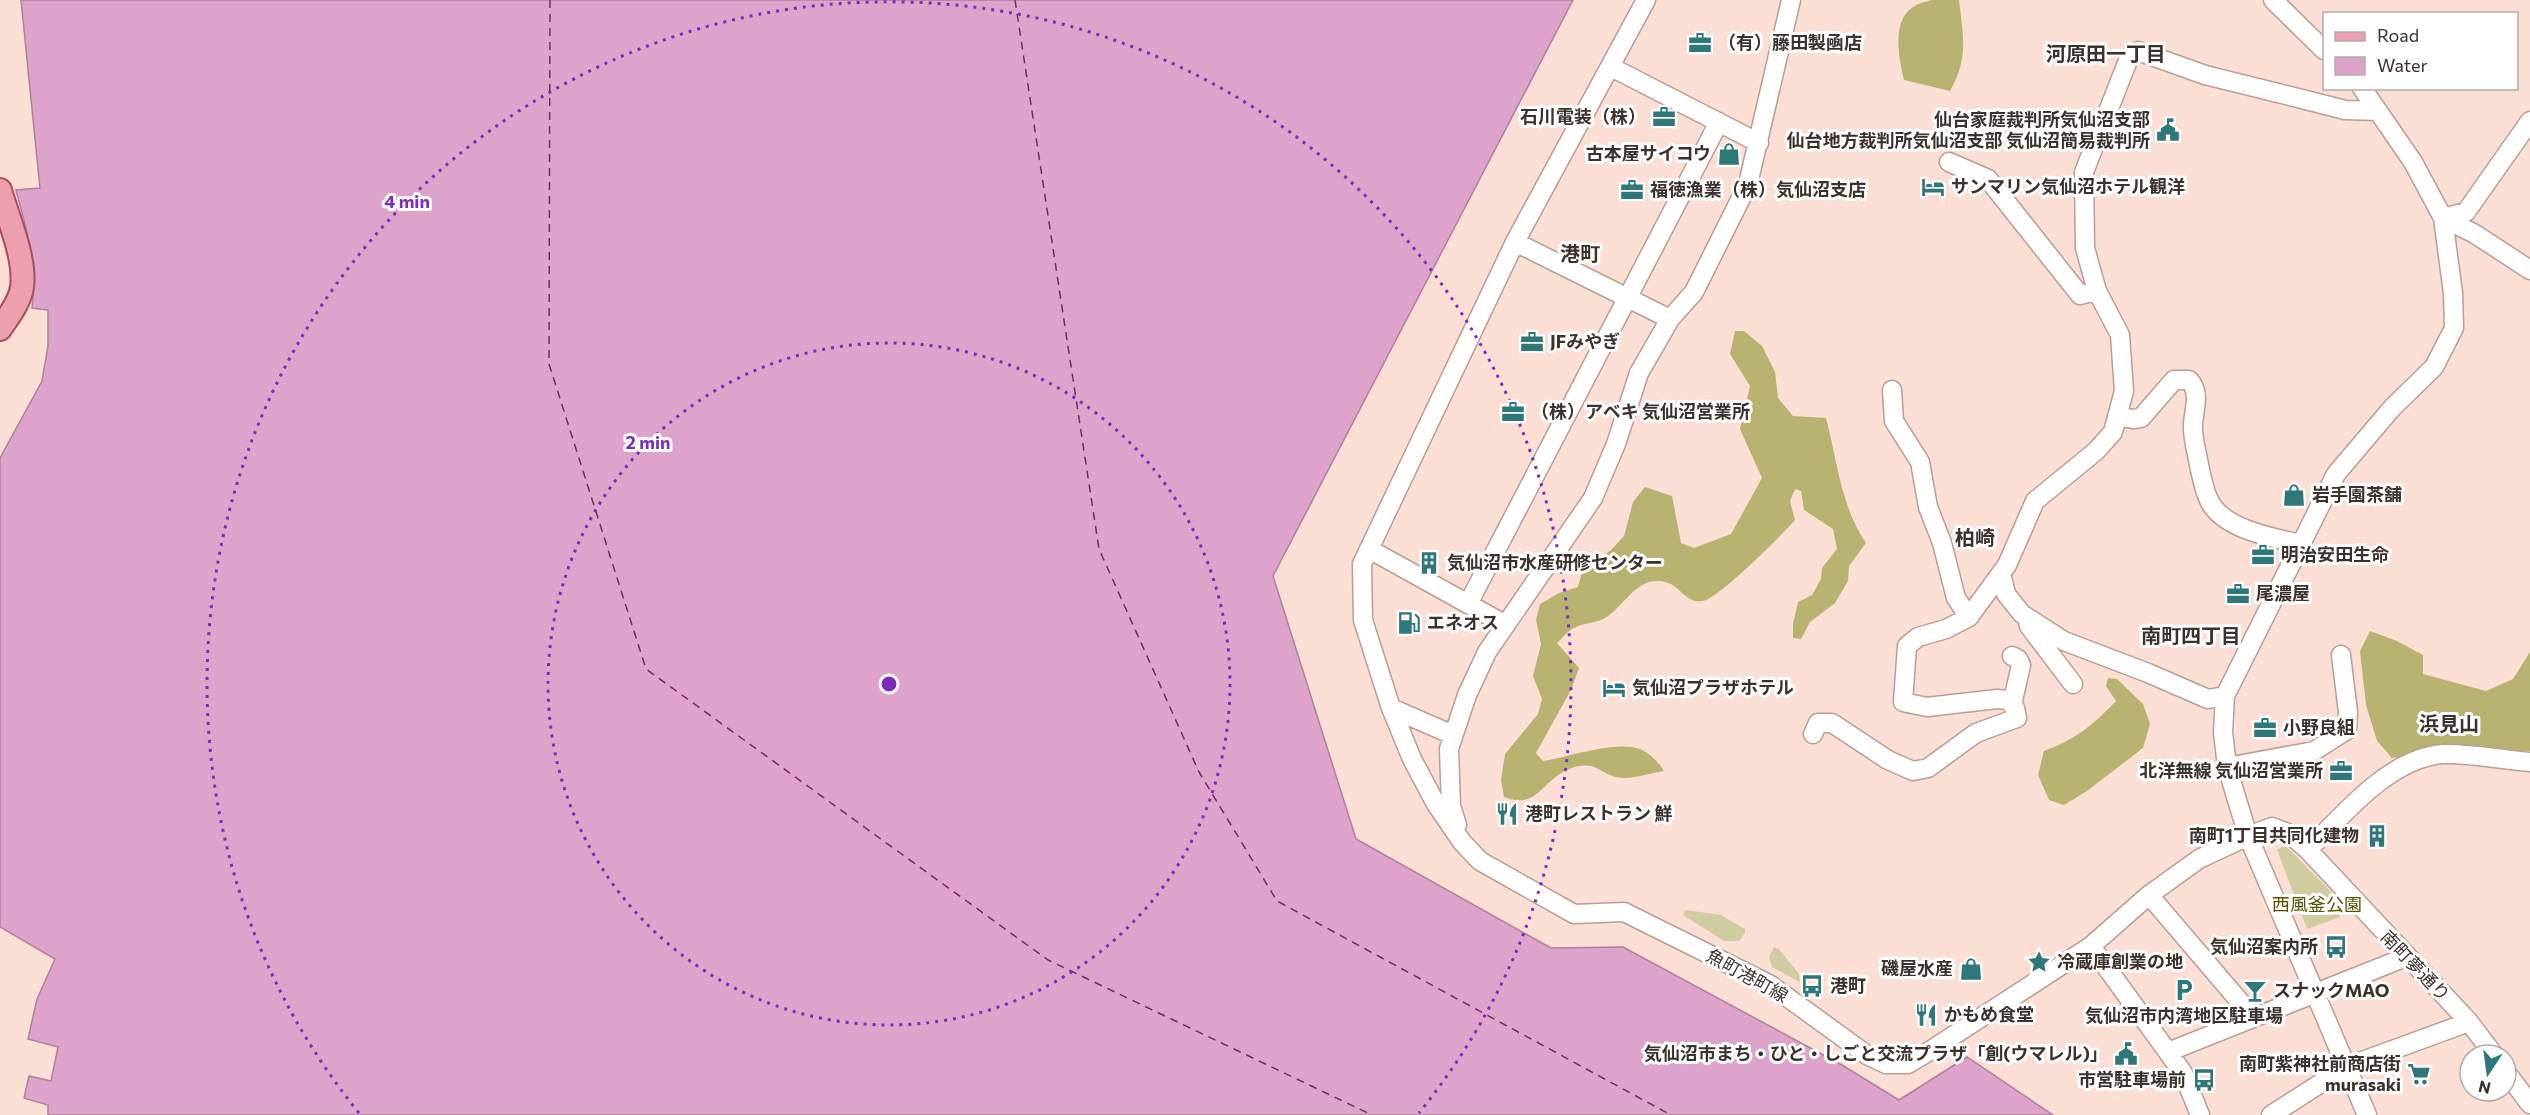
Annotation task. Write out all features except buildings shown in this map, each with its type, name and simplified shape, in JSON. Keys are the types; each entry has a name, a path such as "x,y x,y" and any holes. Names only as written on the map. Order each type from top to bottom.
{"main road":[{"path":"0,190 21,263 22,288 12,311 0,329"}],"street":[{"path":"1462,842 1436,804 1417,768 1391,708 1363,620 1362,564 1515,242 1646,0"},
{"path":"1462,842 1451,806 1449,749 1467,695 1482,663 1506,625 1593,498 1616,444 1639,373 1670,319 1694,292 1748,184 1791,0"},
{"path":"2273,0 2323,48"},
{"path":"1813,734 1818,723 1832,723 1888,760 1913,771 1928,768 1976,733 2017,718 2008,700 1997,699 1927,707 1903,702 1907,646 1918,637 1946,629 1970,617 2001,573 2035,501 2096,451 2113,432 2124,391 2120,335 2097,291 2085,248 2084,172 2129,58 2138,51 2205,75 2345,110 2378,111"},
{"path":"1611,67 1759,143"},
{"path":"2363,90 2413,162 2443,218 2453,293 2454,328 2445,350 2434,367 2392,408 2336,474 2225,696 2223,732 2227,767 2248,836 2367,1115"},
{"path":"2443,218 2466,212 2530,121"},
{"path":"1468,604 1719,122"},
{"path":"1949,162 1988,179 2080,295 2097,291"},
{"path":"2443,218 2475,234 2530,270"},
{"path":"1515,242 1670,319"},
{"path":"2117,416 2140,418 2174,380 2189,380 2195,390 2192,426 2205,491 2211,505 2241,527 2259,535 2301,544"},
{"path":"1892,390 1894,421 1920,462 1928,507 1942,543 1956,598 1970,617"},
{"path":"1369,549 1506,625"},
{"path":"2001,573 2006,594 2027,617 2064,641 2208,699 2225,696"},
{"path":"2027,617 2029,627 2073,684"},
{"path":"2227,767 2314,752 2347,730 2348,712 2341,655"},
{"path":"2012,657 2018,659 2021,665 2012,705"},
{"path":"1391,708 1454,735"},
{"path":"2307,850 2379,781 2415,761 2442,754 2530,762"},
{"name":"南町夢通り","path":"2248,836 2272,827 2288,833 2307,850 2469,1022 2485,1043"},
{"name":"魚町港町線","path":"1462,842 1479,861 1574,914 1624,912 1769,984 1867,1055 1886,1064 1908,1064 2091,946 2150,895 2199,859 2248,836"},
{"path":"2150,895 2253,1017"},
{"path":"2091,946 2183,1073 2200,1115"},
{"path":"2168,1052 2406,957"},
{"path":"2271,1115 2346,1067 2469,1022"},
{"path":"2518,1088 2530,1104"}],"green space":[{"name":"西風釜公園","path":"2285,845 2351,913 2307,929 2277,850"},
{"path":"1686,910 1721,915 1745,929 1745,933 1739,941 1724,941 1683,915"},
{"path":"1774,947 1779,949 1799,974 1800,982 1772,967 1769,957"}],"shaded area":[{"path":"1931,0 1959,0 1963,47 1960,68 1950,91 1904,80 1902,71 1898,41 1902,21 1913,7"},
{"path":"1735,331 1744,331 1762,346 1775,372 1778,398 1793,416 1826,418 1845,498 1866,543 1849,566 1848,581 1835,603 1810,622 1801,639 1793,638 1793,624 1798,602 1812,595 1821,579 1822,568 1837,549 1833,529 1804,510 1801,491 1795,489 1790,501 1795,520 1750,565 1711,597 1703,601 1692,600 1673,585 1658,581 1649,582 1634,591 1604,619 1572,629 1557,643 1579,668 1571,690 1536,753 1543,761 1592,750 1630,747 1647,753 1664,771 1623,778 1592,767 1577,767 1558,775 1532,797 1515,800 1504,797 1501,780 1505,754 1538,714 1542,699 1533,676 1541,644 1536,620 1540,604 1559,593 1578,587 1582,572 1611,550 1624,536 1633,502 1645,487 1672,496 1681,543 1694,548 1731,534 1762,478 1740,429 1750,386 1730,354"},
{"path":"2370,631 2397,641 2423,655 2423,674 2486,691 2513,679 2530,652 2530,751 2466,750 2392,758 2377,741 2366,705 2360,651"},
{"path":"2108,678 2117,679 2143,704 2150,724 2143,748 2087,791 2064,805 2049,800 2038,775 2044,751 2083,731 2116,701 2106,686"}],"water":[{"path":"21,0 1573,0 1273,576 1356,839 1551,948 1623,947 1842,1065 1899,1100 1967,1057 2053,1115 48,1115 48,1105 24,1098 29,1076 51,1081 58,1047 28,1039 37,999 55,959 0,927 0,458 42,381 48,346 48,310 32,308 34,277 32,262 16,190 40,188"}],"ferry route":[{"path":"550,0 549,364 646,669 1048,960 1372,1115"},
{"path":"1015,0 1099,549 1199,772 1277,901 1671,1115"}],"place":[{"name":"（有）藤田製凾店","path":"1700,43"},
{"name":"石川電装（株）","path":"1664,117"},
{"name":"仙台家庭裁判所気仙沼支部 仙台地方裁判所気仙沼支部 気仙沼簡易裁判所","path":"2168,130"},
{"name":"古本屋サイコウ","path":"1729,154"},
{"name":"サンマリン気仙沼ホテル観洋","path":"1933,187"},
{"name":"福徳漁業（株）気仙沼支店","path":"1632,190"},
{"name":"JFみやぎ","path":"1532,342"},
{"name":"（株）アベキ 気仙沼営業所","path":"1513,412"},
{"name":"岩手園茶舗","path":"2294,495"},
{"name":"明治安田生命","path":"2263,555"},
{"name":"気仙沼市水産研修センター","path":"1429,563"},
{"name":"尾濃屋","path":"2238,594"},
{"name":"エネオス","path":"1409,623"},
{"name":"気仙沼プラザホテル","path":"1614,688"},
{"name":"小野良組","path":"2265,728"},
{"name":"北洋無線 気仙沼営業所","path":"2341,771"},
{"name":"港町レストラン 鮮","path":"1507,814"},
{"name":"南町1丁目共同化建物","path":"2377,836"},
{"name":"気仙沼案内所","path":"2336,947"},
{"name":"冷蔵庫創業の地","path":"2039,962"},
{"name":"磯屋水産","path":"1971,969"},
{"name":"港町","path":"1812,986"},
{"name":"気仙沼市内湾地区駐車場","path":"2184,990"},
{"name":"スナックMAO","path":"2255,991"},
{"name":"かもめ食堂","path":"1926,1015"},
{"name":"気仙沼市まち・ひと・しごと交流プラザ「創(ウマレル)」","path":"2126,1054"},
{"name":"南町紫神社前商店街 murasaki","path":"2419,1074"},
{"name":"市営駐車場前","path":"2204,1080"}],"district":[{"name":"河原田一丁目","path":"2106,54"},
{"name":"港町","path":"1580,254"},
{"name":"柏崎","path":"1975,538"},
{"name":"南町四丁目","path":"2191,636"},
{"name":"浜見山","path":"2449,724"}]}
